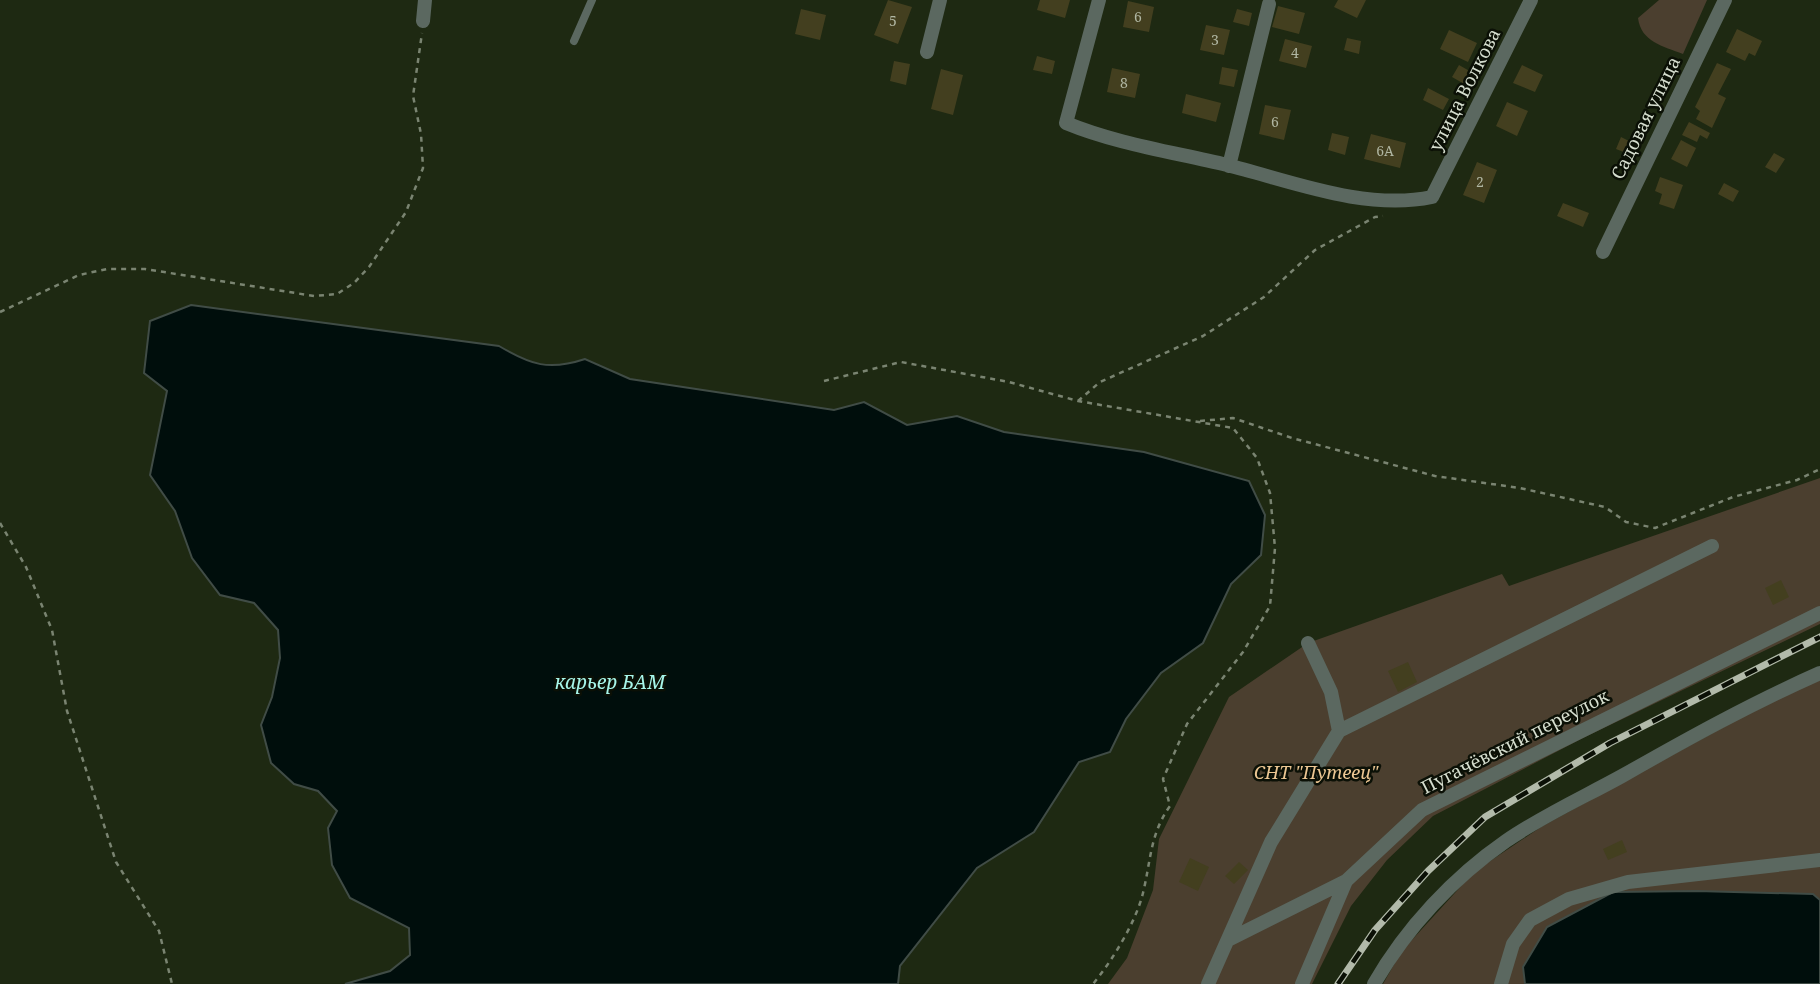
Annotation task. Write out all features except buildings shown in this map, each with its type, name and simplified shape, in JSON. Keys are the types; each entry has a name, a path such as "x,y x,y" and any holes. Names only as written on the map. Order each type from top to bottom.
{"street":[{"path":"423,21 425,0"},
{"path":"927,52 940,0"},
{"path":"1100,0 1066,123 1097,136 1230,166 1269,4"},
{"name":"улица Волкова","path":"1230,166 1286,182 1366,198 1418,200 1432,197 1531,0"},
{"name":"Садовая улица","path":"1602,252 1725,0"},
{"path":"1208,984 1271,842 1339,732 1712,546"},
{"name":"Пугачёвский переулок","path":"1302,984 1346,881 1422,810 1820,613"},
{"path":"1308,643 1331,692 1339,732"},
{"path":"1374,984 1391,955 1421,919 1468,869 1508,839 1702,730 1820,673"},
{"path":"1501,984 1513,944 1530,920 1569,899 1628,882 1820,860"},
{"path":"1230,939 1346,881"}],"lane":[{"path":"574,41 592,0"}],"path":[{"path":"0,312 79,275 107,269 145,269 314,296 337,295 354,284 369,267 406,212 423,168 421,134 413,96 420,64 423,21"},
{"path":"1078,401 1100,382 1203,336 1264,297 1315,250 1375,217 1386,215"},
{"path":"824,381 901,362 1009,382 1078,401 1233,428 1257,458 1269,493 1275,548 1270,606 1243,652 1187,724 1163,779 1170,806 1156,826 1142,897 1110,964 1093,984"},
{"path":"1196,421 1233,418 1292,438 1435,476 1520,488 1605,507 1626,522 1655,528 1732,496 1797,480 1820,469"},
{"path":"0,523 26,567 52,630 67,711 116,862 159,932 172,984"}],"green space":[{"path":"1659,0 1707,0 1683,54 1654,42 1643,33 1638,18"},
{"name":"СНТ \"Путеец\"","path":"1820,478 1820,624 1583,738 1433,816 1387,860 1351,906 1312,984 1108,984 1127,958 1153,890 1159,839 1229,697 1308,643 1502,574 1509,586"},
{"path":"1820,680 1820,900 1813,894 1523,967 1525,984 1383,984 1401,952 1474,872 1541,827 1771,701"}],"water":[{"name":"карьер БАМ","path":"191,305 499,346 521,358 540,364 561,365 585,359 630,379 834,410 864,402 907,425 957,416 1004,432 1144,452 1249,481 1265,515 1261,555 1231,584 1203,643 1161,673 1126,719 1110,752 1079,762 1034,832 977,868 900,966 898,984 345,984 390,971 410,955 409,928 350,898 332,865 328,828 337,811 318,791 294,784 271,763 261,725 272,697 280,658 278,630 254,603 220,595 192,558 175,511 150,475 167,391 144,373 150,321"},
{"path":"1613,892 1813,894 1820,900 1820,984 1525,984 1523,967 1547,927"}],"railway":[{"path":"1338,984 1375,930 1428,871 1485,817 1610,743 1820,637"}]}
